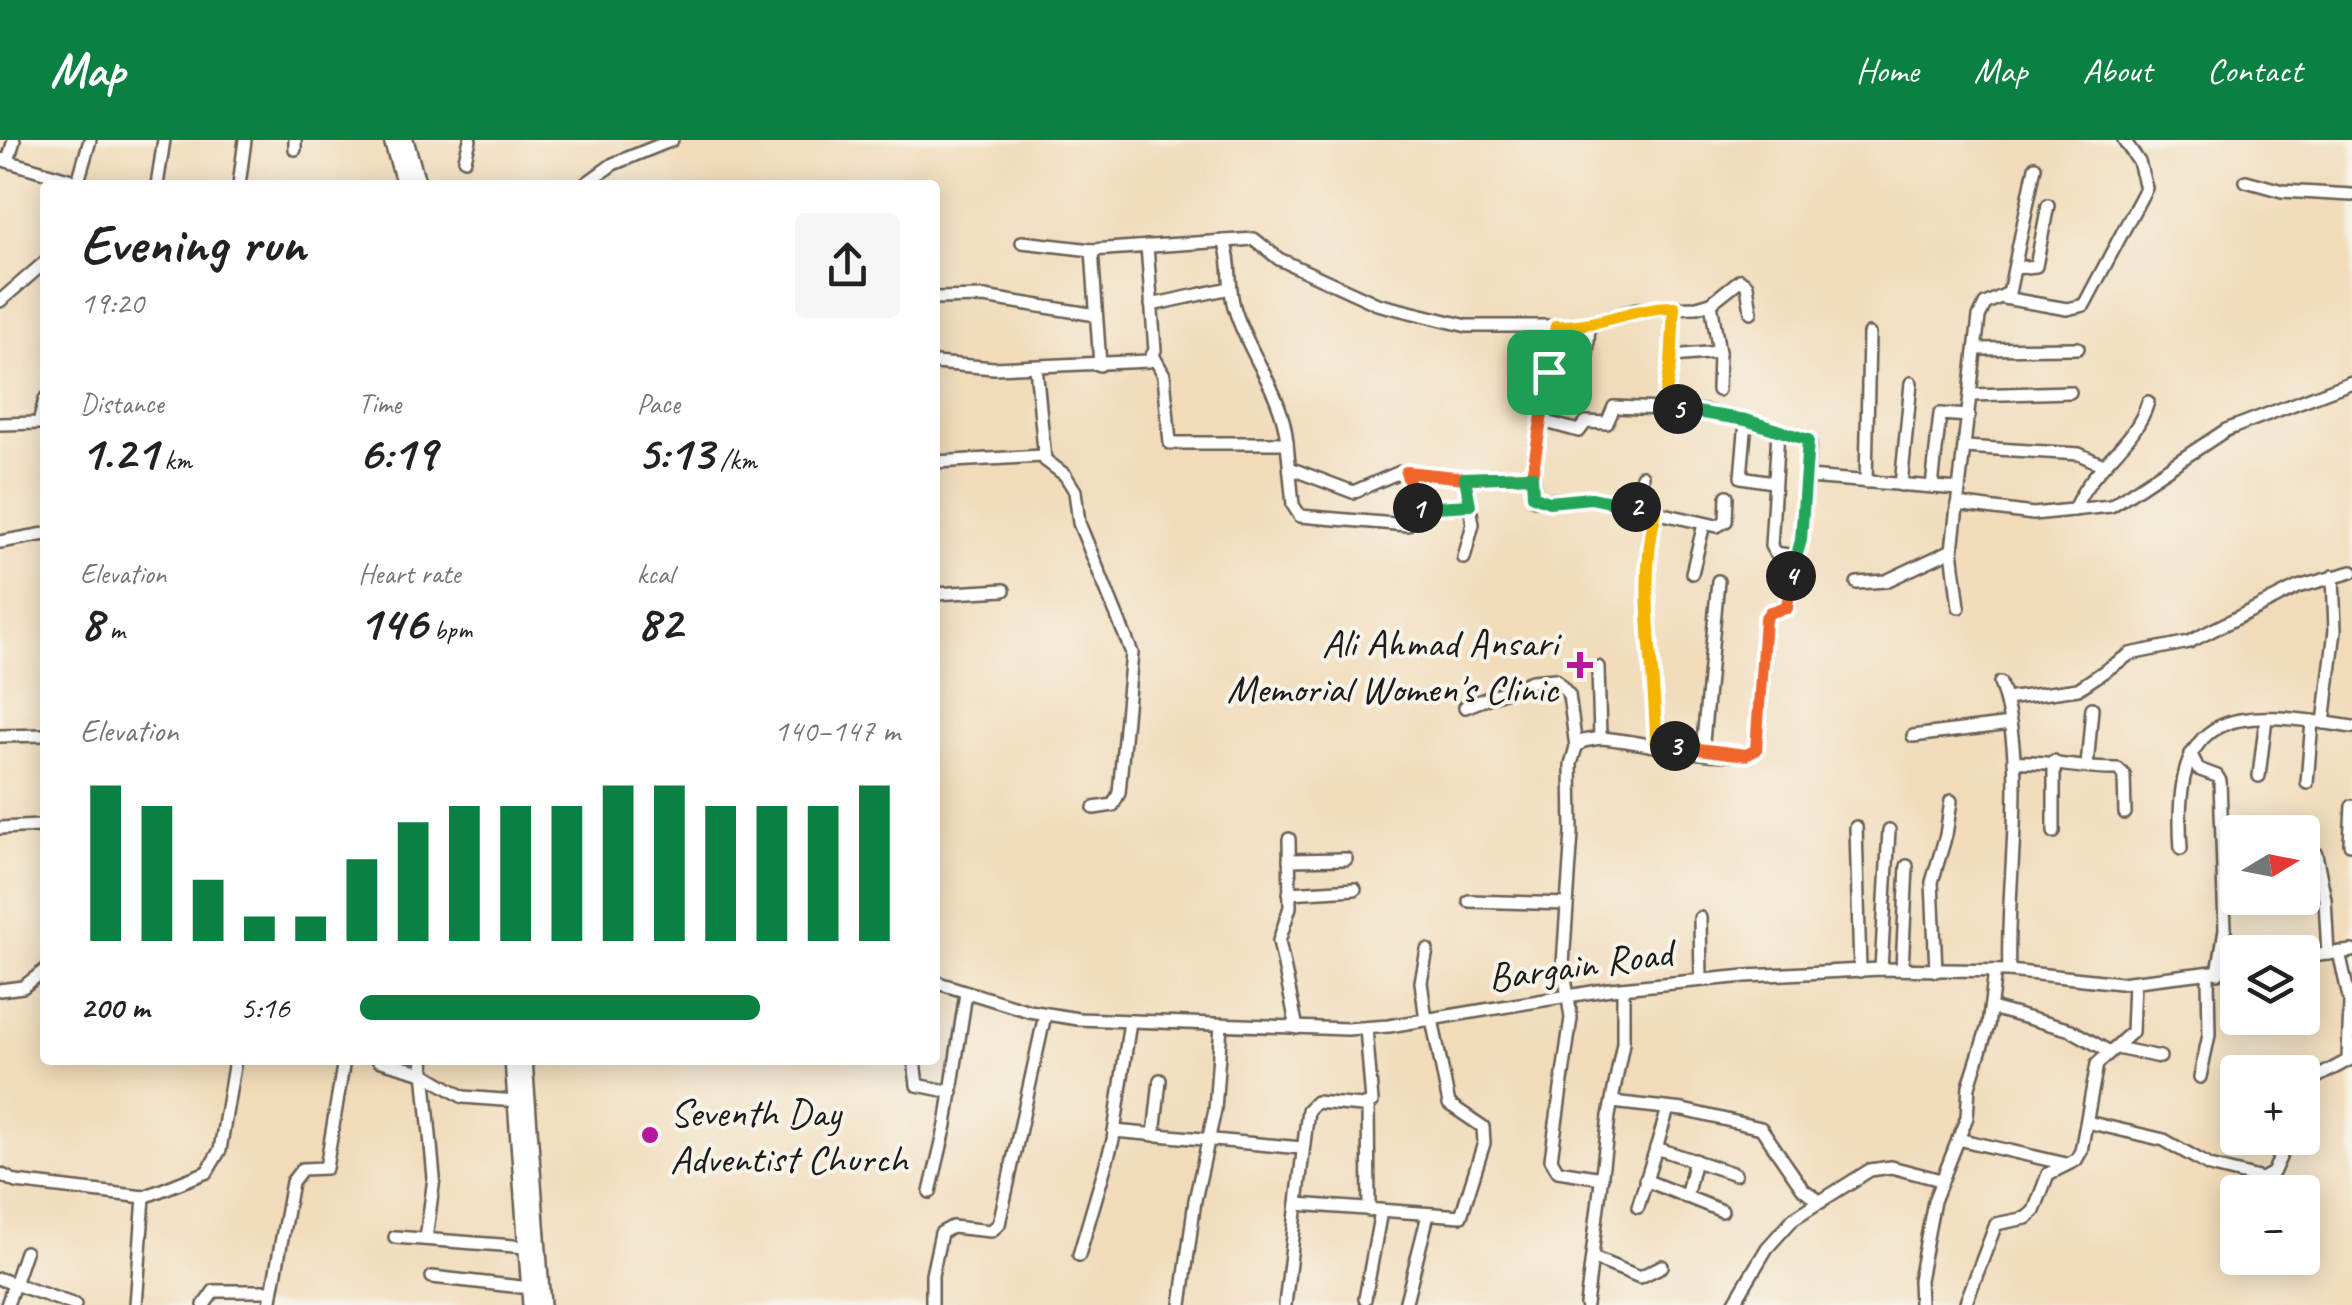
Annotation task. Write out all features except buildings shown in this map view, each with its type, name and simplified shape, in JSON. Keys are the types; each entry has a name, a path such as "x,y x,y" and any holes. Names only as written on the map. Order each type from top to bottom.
{"main road":[{"path":"392,140 403,180"},
{"path":"405,140 417,180"},
{"path":"512,1065 531,1296"},
{"path":"524,1065 542,1305"}],"street":[{"path":"14,140 4,160 67,180"},
{"path":"78,180 90,140"},
{"path":"158,180 164,140"},
{"path":"240,180 245,140"},
{"path":"465,159 470,140"},
{"path":"591,180 613,164 672,140"},
{"path":"1959,607 1952,550 1980,311 1985,304 2004,298 2067,309 2090,298 2100,268 2146,188 2139,162 2124,140"},
{"path":"2004,298 2015,268 2035,167"},
{"path":"2246,181 2282,192 2352,195"},
{"path":"2015,268 2036,266 2048,205"},
{"path":"1022,242 1092,250 1254,240 1280,258 1390,308 1467,326 1589,325 1638,309 1712,303 1743,280 1751,312"},
{"path":"1224,241 1231,262 1230,288 1237,317 1276,397 1292,469 1293,504 1300,516 1407,525"},
{"path":"1147,246 1154,357 1164,375 1170,443 1287,442"},
{"path":"1092,250 1100,366"},
{"path":"0,301 40,266"},
{"path":"1151,305 1230,288"},
{"path":"940,298 984,297 1096,315"},
{"path":"1712,303 1718,390"},
{"path":"1663,409 1672,356 1674,307"},
{"path":"1584,404 1589,325"},
{"path":"1556,326 1532,476 1533,496 1540,502 1591,498 1704,524 1724,524 1728,496"},
{"path":"1866,482 1868,334"},
{"path":"1978,348 2078,348"},
{"path":"1672,356 1718,352"},
{"path":"940,363 1100,366 1142,363 1154,357"},
{"path":"1036,367 1044,456 1075,491 1079,522 1117,611 1134,663 1119,793 1113,804 1094,808"},
{"path":"1901,485 1911,382"},
{"path":"1957,504 2034,514 2120,503 2226,430 2352,382"},
{"path":"1972,395 2070,392"},
{"path":"2074,510 2080,494 2103,464 2136,430 2148,402"},
{"path":"1542,421 1579,432 1586,422 1607,423 1614,407 1663,409 1746,420 1808,440 1808,477 1788,605 1765,619 1756,750 1746,755 1702,752 1656,742 1600,738 1576,748"},
{"path":"1932,487 1940,414 1970,416"},
{"path":"1746,420 1741,477 1773,482"},
{"path":"0,424 40,423"},
{"path":"1778,431 1772,550 1795,556"},
{"path":"1964,447 2079,454 2103,464"},
{"path":"940,462 1044,456"},
{"path":"1292,469 1353,492 1406,472 1465,478 1532,476"},
{"path":"1406,472 1412,502 1419,509 1470,505"},
{"path":"1639,507 1642,476"},
{"path":"1808,477 1959,489"},
{"path":"1464,558 1472,531 1465,478"},
{"path":"1656,511 1645,583 1655,668 1656,742"},
{"path":"1692,573 1704,524"},
{"path":"0,542 40,535"},
{"path":"1857,582 1886,581 1952,550"},
{"path":"2006,699 2078,689 2130,654 2190,642 2266,601 2352,572"},
{"path":"2307,783 2335,630 2333,576"},
{"path":"1702,752 1718,582"},
{"path":"940,594 1004,590"},
{"path":"1598,668 1600,738"},
{"path":"1465,707 1538,680 1555,679 1569,695 1576,748 1563,964 1570,1031 1551,1159 1558,1171 1602,1178"},
{"path":"2000,683 2006,699 2014,762 2009,970"},
{"path":"2087,767 2092,708"},
{"path":"2182,849 2180,792 2191,754 2206,734 2246,716 2352,727"},
{"path":"2260,776 2266,718"},
{"path":"1913,736 2010,724"},
{"path":"0,736 40,736"},
{"path":"2191,754 2198,770 2217,776 2220,781 2225,929 2213,974 2209,1035 2200,1076"},
{"path":"2014,762 2054,761 2122,771 2124,813"},
{"path":"2054,761 2054,832"},
{"path":"1936,971 1932,882 1951,802"},
{"path":"2350,844 2352,806"},
{"path":"0,828 40,826"},
{"path":"1856,827 1860,970"},
{"path":"1881,969 1889,830"},
{"path":"1289,839 1289,913 1279,941 1297,1028"},
{"path":"1289,860 1346,859"},
{"path":"1902,969 1908,866"},
{"path":"2320,874 2350,1002 2350,1060 2320,1076"},
{"path":"1290,893 1354,889"},
{"path":"1470,901 1566,904"},
{"path":"1700,918 1702,980"},
{"path":"1297,1204 1461,1216 1484,1135 1480,1120 1449,1104 1421,982 1427,950"},
{"name":"Bargain Road","path":"940,984 1046,1015 1130,1022 1366,1028 1567,996 1702,980 1881,969 2009,970 2083,981 2134,982 2220,973"},
{"path":"1920,1305 1919,1280 1941,1180 1967,1117 1969,1086 1990,1008 1995,972"},
{"path":"0,990 23,988 40,974"},
{"path":"1965,1305 1996,1224 2026,1218 2034,1212 2048,1174 2081,1152 2097,1064 2132,1032 2134,982"},
{"path":"1586,1305 1612,1102 1624,1043 1624,988"},
{"path":"930,1192 952,1092 966,993"},
{"path":"1990,1008 2071,1030 2113,1049 2160,1057"},
{"path":"932,1305 932,1275 940,1233 952,1228 991,1231 999,1224 1046,1015"},
{"path":"1079,1255 1114,1131 1130,1022"},
{"path":"1181,1305 1215,1110 1221,1024"},
{"path":"1365,1299 1376,1211 1368,1105 1374,1095 1366,1028"},
{"path":"0,1174 16,1182 144,1196 197,1177 215,1164 234,1065"},
{"path":"270,1305 294,1176 302,1169 322,1171 328,1162 343,1065"},
{"path":"915,1065 917,1085 952,1092"},
{"path":"423,1066 463,1097 516,1101"},
{"path":"423,1066 434,1178 426,1239"},
{"path":"1154,1135 1160,1080"},
{"path":"1612,1102 1668,1108 1761,1128 1803,1189 1821,1202"},
{"path":"1285,1305 1302,1148 1311,1105 1368,1105"},
{"path":"1638,1207 1668,1108"},
{"path":"2087,1122 2164,1140 2210,1166 2262,1179 2273,1173 2281,1155"},
{"path":"1114,1131 1302,1148"},
{"path":"1958,1139 2068,1164"},
{"path":"1656,1148 1735,1174"},
{"path":"1686,1198 1695,1160"},
{"path":"1733,1305 1766,1248 1794,1218 1880,1167 1941,1180"},
{"path":"1646,1180 1722,1211"},
{"path":"136,1305 144,1196"},
{"path":"1405,1305 1428,1215"},
{"path":"395,1237 528,1247"},
{"path":"7,1305 25,1252"},
{"path":"1593,1258 1640,1276 1662,1266"},
{"path":"432,1277 531,1296"},
{"path":"0,1279 75,1305"},
{"path":"204,1305 214,1291 272,1291"}],"place":[{"name":"Ali Ahmad Ansari Memorial Women's Clinic","path":"1580,665"},
{"name":"Seventh Day Adventist Church","path":"650,1135"}],"route":[{"path":"1549,372 1532,476 1455,478 1406,472 1412,502 1424,510 1470,505 1465,478 1532,476 1533,496 1540,502 1591,498 1656,511 1645,583 1647,626 1655,668 1656,742 1702,752 1752,754 1757,745 1765,619 1770,612 1788,605 1792,566 1801,540 1810,442 1746,420 1704,411 1663,409 1667,404 1674,307 1638,309 1589,325 1556,326 1549,372"}]}
